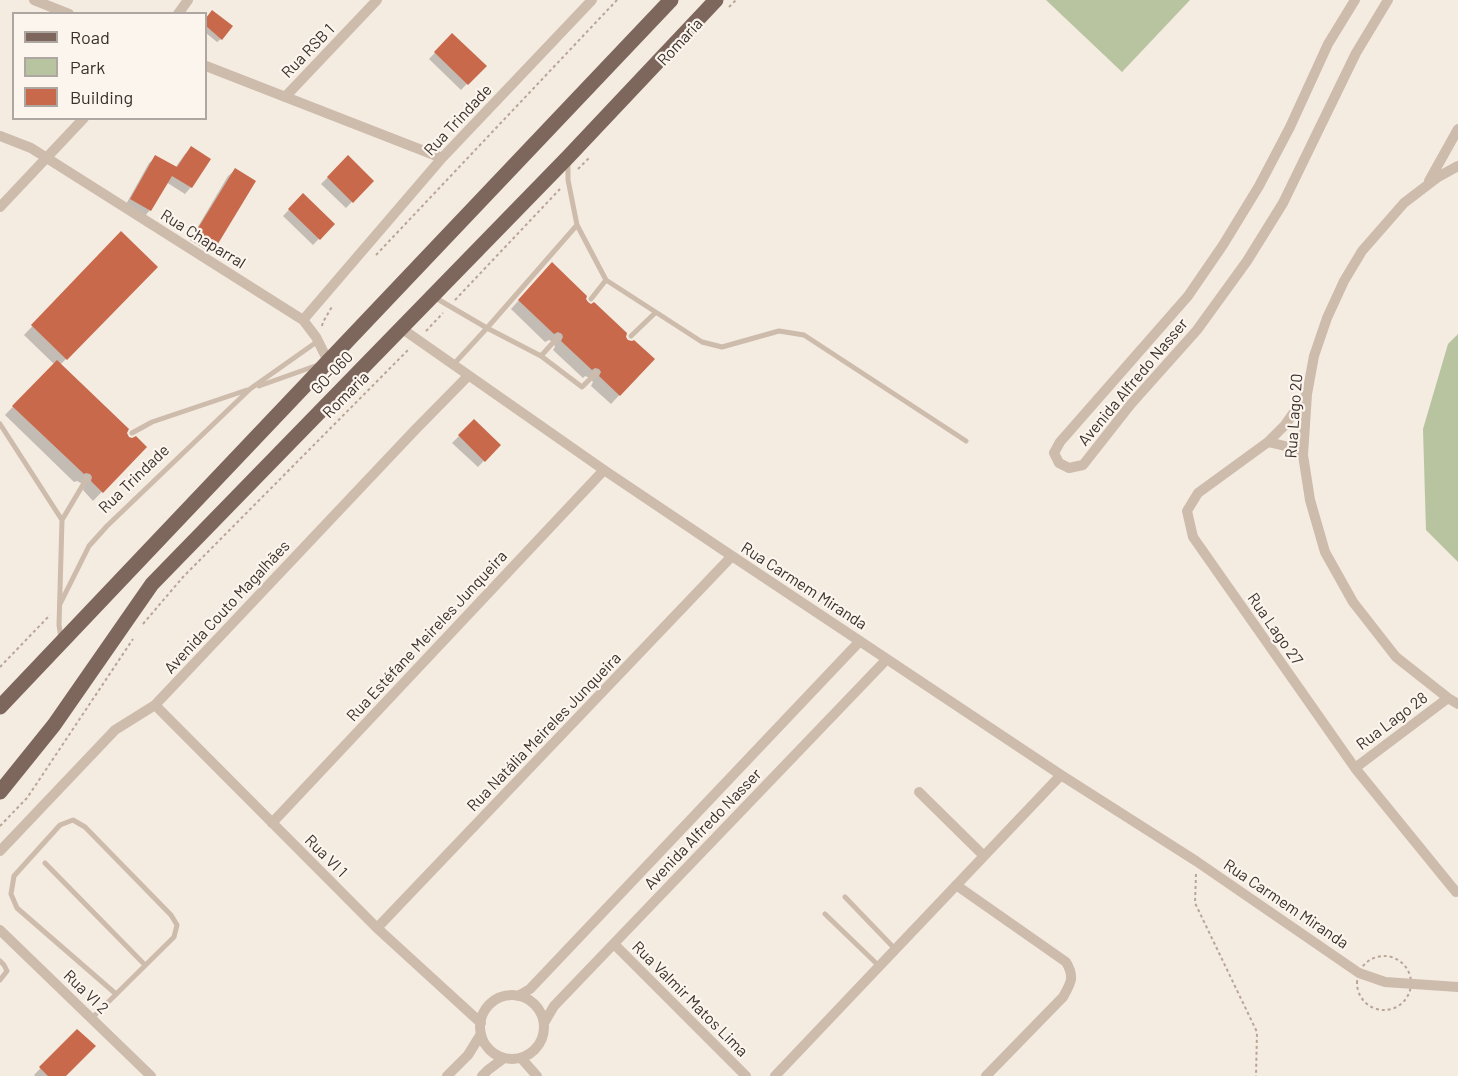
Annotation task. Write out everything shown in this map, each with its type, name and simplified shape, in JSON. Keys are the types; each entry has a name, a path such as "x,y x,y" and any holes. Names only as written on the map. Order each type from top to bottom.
{"main road":[{"name":"GO-060","path":"0,707 671,0"},
{"name":"GO-060","path":"0,792 54,725 152,584 568,157 722,4"}],"street":[{"path":"34,0 64,12"},
{"name":"Rua RSB 1","path":"285,97 377,0"},
{"name":"Rua Trindade","path":"303,320 442,158 592,0"},
{"name":"Avenida Alfredo Nasser","path":"1355,0 1328,44 1290,127 1259,186 1223,245 1188,296 1060,442 1054,453 1059,463 1069,468 1083,465 1131,404 1197,330 1247,261 1282,203 1356,53 1388,0"},
{"path":"207,66 442,158"},
{"path":"0,207 82,120"},
{"path":"1426,187 1458,129"},
{"name":"Rua Chaparral","path":"0,136 31,148 303,320 318,341 328,361"},
{"name":"Rua Lago 20","path":"1453,701 1396,657 1353,602 1325,552 1310,500 1303,455 1307,394 1314,356 1327,318 1344,281 1362,251 1404,203 1438,177 1458,166"},
{"name":"Rua Carmem Miranda","path":"401,328 604,470 1061,775 1196,861 1359,973 1384,982 1458,987"},
{"name":"Avenida Couto Magalhães","path":"0,851 115,730 154,705 468,376"},
{"name":"Rua Lago 27","path":"1307,394 1285,425 1268,442 1198,493 1187,512 1193,537 1354,768 1456,892"},
{"path":"1268,442 1285,446 1303,455"},
{"name":"Rua Estéfane Meireles Junqueira","path":"272,823 604,470"},
{"name":"Rua Natália Meireles Junqueira","path":"377,928 732,556"},
{"name":"Avenida Alfredo Nasser","path":"518,996 530,989 860,641"},
{"name":"Avenida Alfredo Nasser","path":"544,1023 554,1006 887,659"},
{"name":"Rua Lago 28","path":"1354,768 1453,701"},
{"name":"Rua VI 1","path":"154,705 377,928 481,1028"},
{"path":"775,1076 1061,775"},
{"path":"919,792 984,856"},
{"path":"956,885 1066,962 1071,970 1070,985 1063,997 986,1076"},
{"name":"Rua VI 2","path":"0,930 151,1076"},
{"name":"Rua Valmir Matos Lima","path":"614,944 746,1076"},
{"path":"510,995 531,1000 538,1008 544,1023 544,1033 540,1043 531,1053 515,1059 504,1058 491,1051 484,1042 481,1028 482,1016 491,1003 500,997 510,995"},
{"path":"447,1076 468,1055 481,1028"},
{"path":"482,1076 504,1058"},
{"path":"521,1058 537,1076"}],"lane":[{"path":"568,157 568,180 577,225 606,280 702,342 722,347 778,331 804,335 966,441"},
{"path":"453,365 577,225"},
{"path":"591,299 606,280"},
{"path":"433,296 541,356 582,387 596,373"},
{"path":"630,336 655,313"},
{"path":"541,356 558,337"},
{"name":"Rua Trindade","path":"60,604 89,546 107,526 250,389 318,341"},
{"path":"132,433 152,422 328,361"},
{"path":"0,424 62,520"},
{"path":"61,643 59,625 62,520 87,478"},
{"path":"92,1018 174,937 177,925 171,915 86,827 73,820 60,825 14,876 11,894 17,908 116,994"},
{"path":"45,864 145,965"},
{"path":"845,897 895,949"},
{"path":"825,914 879,966"},
{"path":"0,961 7,971 0,980"}],"path":[{"path":"375,256 617,0"},
{"path":"722,4 736,0"},
{"name":"Romaria","path":"143,624 183,577 418,340 592,154"},
{"path":"318,341 323,322 334,304"},
{"path":"0,667 60,604"},
{"path":"0,826 33,790 138,632"},
{"name":"Rua Carmem Miranda","path":"1196,861 1195,903 1257,1032 1256,1076"},
{"path":"1388,956 1401,962 1407,969 1411,978 1409,994 1398,1007 1385,1011 1373,1008 1359,993 1357,982 1359,973 1366,963 1388,956"}],"green space":[{"path":"1046,0 1190,0 1122,72"},
{"path":"1458,334 1458,562 1426,530 1423,429 1448,344"}],"building":[{"path":"212,10 233,26 222,40 207,27 207,17"},
{"path":"452,33 487,66 468,85 434,52"},
{"path":"191,146 211,159 192,188 172,176 151,211 130,199 155,155 177,167"},
{"path":"348,155 374,181 353,203 327,177"},
{"path":"235,168 256,181 216,247 195,233"},
{"path":"303,193 335,224 320,240 288,209"},
{"path":"121,231 158,267 67,360 31,325"},
{"path":"552,262 587,296 588,302 591,304 594,302 627,333 628,340 634,340 655,359 620,396 599,376 601,372 599,369 592,370 561,341 562,334 558,332 554,334 518,300"},
{"path":"57,360 129,429 127,433 129,437 136,436 147,447 103,493 91,481 90,474 84,474 12,406"},
{"path":"474,419 501,445 485,462 458,435"},
{"path":"77,1029 96,1046 66,1076 48,1076 39,1067"}]}
